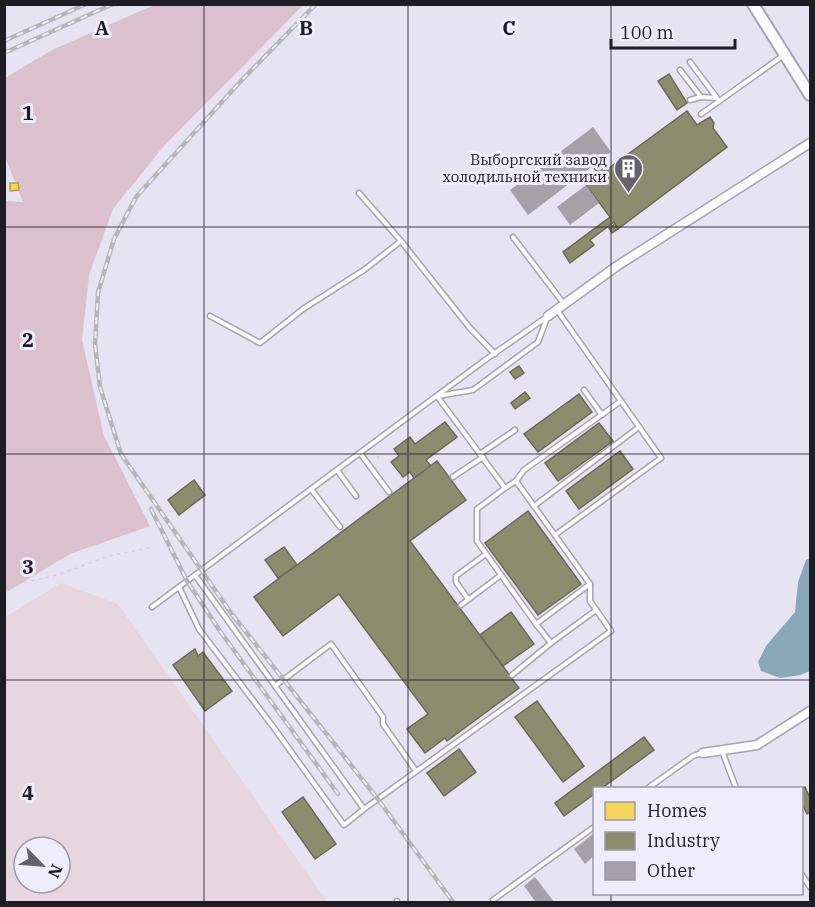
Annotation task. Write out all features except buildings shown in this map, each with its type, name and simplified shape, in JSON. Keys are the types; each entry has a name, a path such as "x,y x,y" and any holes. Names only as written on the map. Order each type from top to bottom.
{"street":[{"path":"753,4 810,92"},
{"path":"548,316 617,266 810,143"},
{"path":"703,753 758,745 810,711"}],"lane":[{"path":"701,114 719,98 786,54"},
{"path":"690,62 719,98"},
{"path":"680,70 700,97"},
{"path":"690,100 700,97 719,98"},
{"path":"359,193 469,327 495,354"},
{"path":"513,237 661,458 555,535"},
{"path":"210,315 260,344 303,309 364,270 400,241"},
{"path":"152,607 548,316"},
{"path":"437,396 473,390 538,342 548,316"},
{"path":"584,390 602,415"},
{"path":"437,396 506,488"},
{"path":"551,643 477,541 477,509 516,481 524,470 621,401"},
{"path":"534,506 639,427"},
{"path":"453,477 515,430"},
{"path":"360,453 389,492"},
{"path":"337,470 356,496"},
{"path":"179,587 198,629 344,825 611,631 590,601 590,585 516,481"},
{"path":"311,489 340,527"},
{"path":"468,599 456,582 456,576 486,554"},
{"path":"195,575 364,809"},
{"path":"461,605 501,575"},
{"path":"536,624 590,585"},
{"path":"512,675 596,610"},
{"path":"275,686 331,644 383,717 383,724 416,771"},
{"path":"722,751 735,787"},
{"path":"651,787 693,756 703,753"},
{"path":"493,900 593,828"}],"path":[{"path":"4,593 22,583 57,575 109,556 153,547"}],"shaded area":[{"path":"154,5 303,5 163,147 113,209 89,275 82,340 104,436 150,526 70,554 5,593 4,201 23,202 5,157 5,78 52,50"},
{"path":"61,583 118,604 327,902 5,902 5,617"}],"water":[{"path":"810,558 810,671 780,678 761,671 758,662 766,646 795,612 798,582 806,560"}],"railway":[{"path":"4,41 86,4"},
{"path":"4,53 113,4"},
{"path":"316,4 240,82 136,197 114,239 98,293 95,344 100,387 121,454 231,613 377,798 453,902"},
{"path":"151,509 187,581 220,631 338,794"}],"place":[{"name":"Выборгский завод холодильной техники","path":"628,194"}]}
